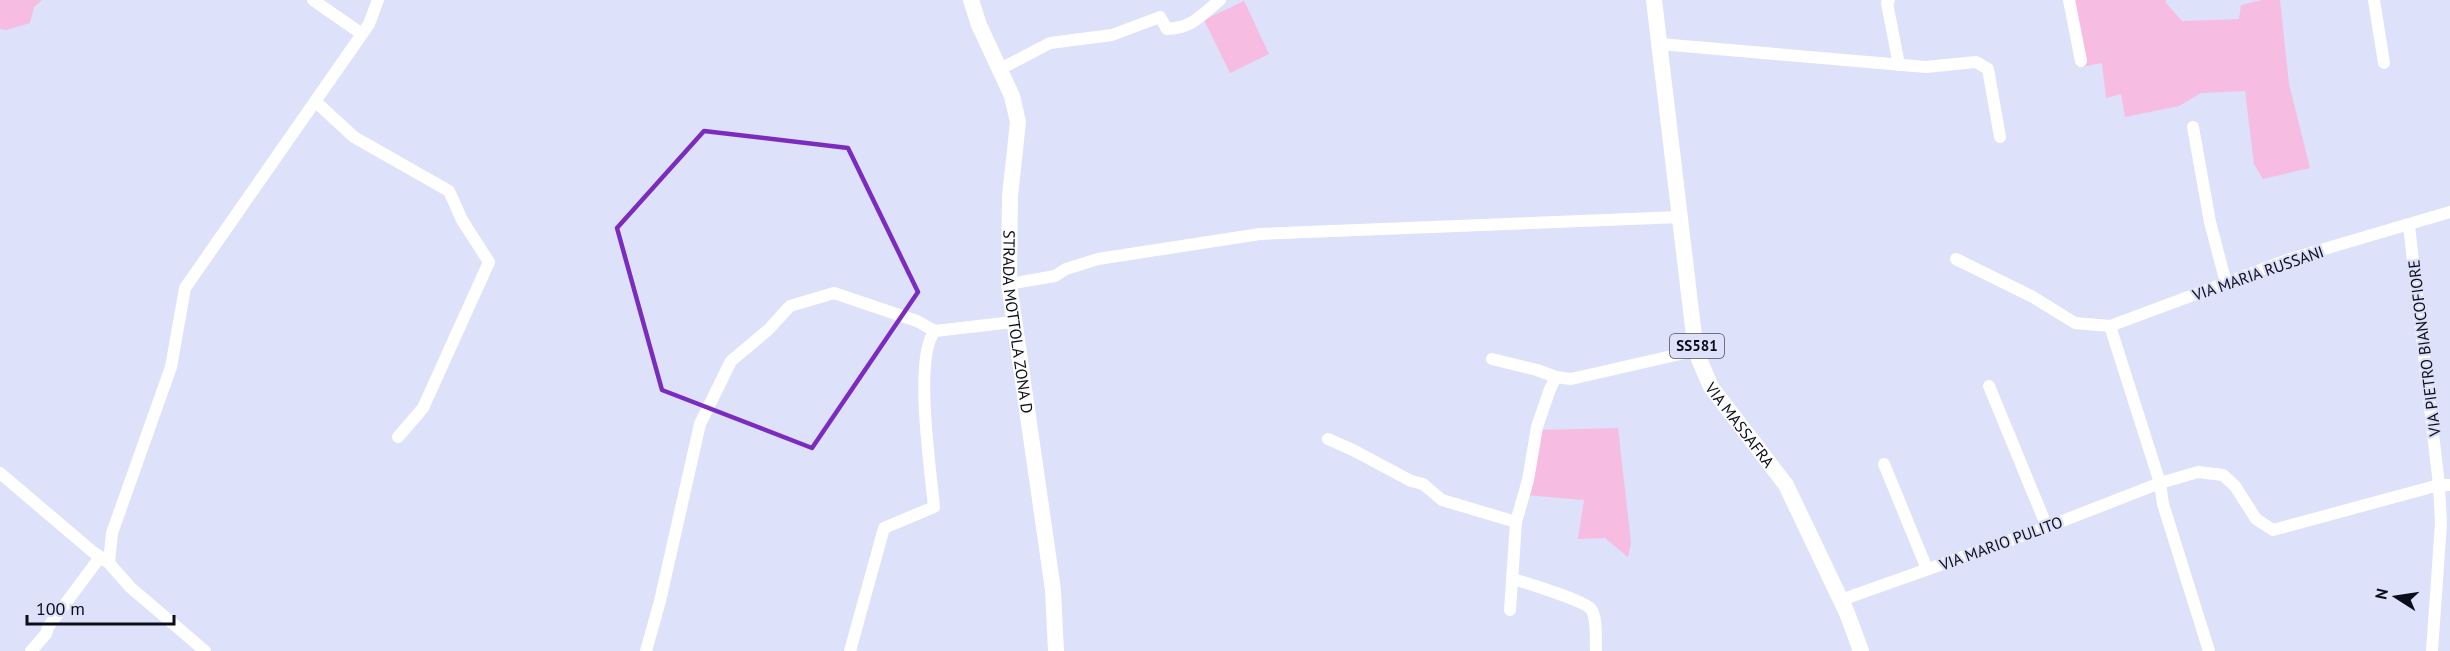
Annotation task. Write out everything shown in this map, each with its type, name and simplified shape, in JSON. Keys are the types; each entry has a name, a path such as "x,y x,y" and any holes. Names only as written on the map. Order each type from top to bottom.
{"main road":[{"name":"STRADA MOTTOLA ZONA D","path":"971,0 1012,96 1018,122 1010,196 1009,284 1053,590 1056,651"},
{"name":"VIA MASSAFRA","path":"1654,0 1698,350 1711,387 1786,485 1841,600 1861,651"}],"street":[{"path":"314,0 362,34"},
{"path":"32,651 46,634 48,627 104,560 171,368 185,288 369,24 378,0"},
{"path":"1000,69 1050,43 1112,35 1160,17 1167,28 1182,28 1194,22 1220,0"},
{"path":"1889,0 1887,3 1899,65"},
{"path":"2069,0 2081,61"},
{"path":"2374,0 2384,63"},
{"path":"1660,44 1926,67 1976,62 1988,69 2000,137"},
{"path":"316,102 354,137 449,191 462,220 489,262 423,408 398,437"},
{"path":"2193,127 2210,222 2226,283"},
{"name":"VIA MARIA RUSSANI","path":"2110,326 2290,259 2450,212"},
{"path":"1009,284 1055,276 1066,269 1098,259 1260,234 1680,217"},
{"name":"VIA PIETRO BIANCOFIORE","path":"2409,225 2445,485 2432,651"},
{"path":"1956,259 2032,297 2075,323 2110,326 2160,483 2163,504 2209,651"},
{"path":"646,651 660,601 700,424 735,356 768,330 793,304 834,293 917,321 935,331 1013,322"},
{"path":"850,651 884,528 934,507 925,411 925,370 930,338 935,331"},
{"path":"1492,359 1538,370 1556,378 1571,379 1698,350"},
{"path":"1510,610 1516,522 1528,480 1537,427 1556,378"},
{"path":"1989,386 2047,527"},
{"path":"1328,439 1411,481 1419,482 1442,500 1516,522"},
{"path":"1884,464 1927,569"},
{"path":"0,472 104,560 130,587 202,650"},
{"name":"VIA MARIO PULITO","path":"1841,600 2047,527 2160,483 2198,472 2223,475 2235,486 2256,519 2273,530 2445,485"},
{"path":"1513,579 1579,602 1591,609 1596,651"}],"highlighted area":[{"path":"704,131 848,148 918,292 812,448 662,390 617,228"}],"shaded area":[{"path":"0,0 42,0 34,7 30,23 6,30 0,29"},
{"path":"2067,0 2166,0 2166,3 2182,21 2239,19 2241,5 2262,0 2280,0 2289,84 2310,168 2263,179 2254,164 2245,91 2201,93 2179,106 2125,117 2121,94 2106,98 2102,63 2081,67"},
{"path":"1244,1 1269,54 1230,73 1204,20"},
{"path":"1618,428 1631,543 1628,557 1605,538 1578,539 1584,500 1526,495 1537,430"}]}
